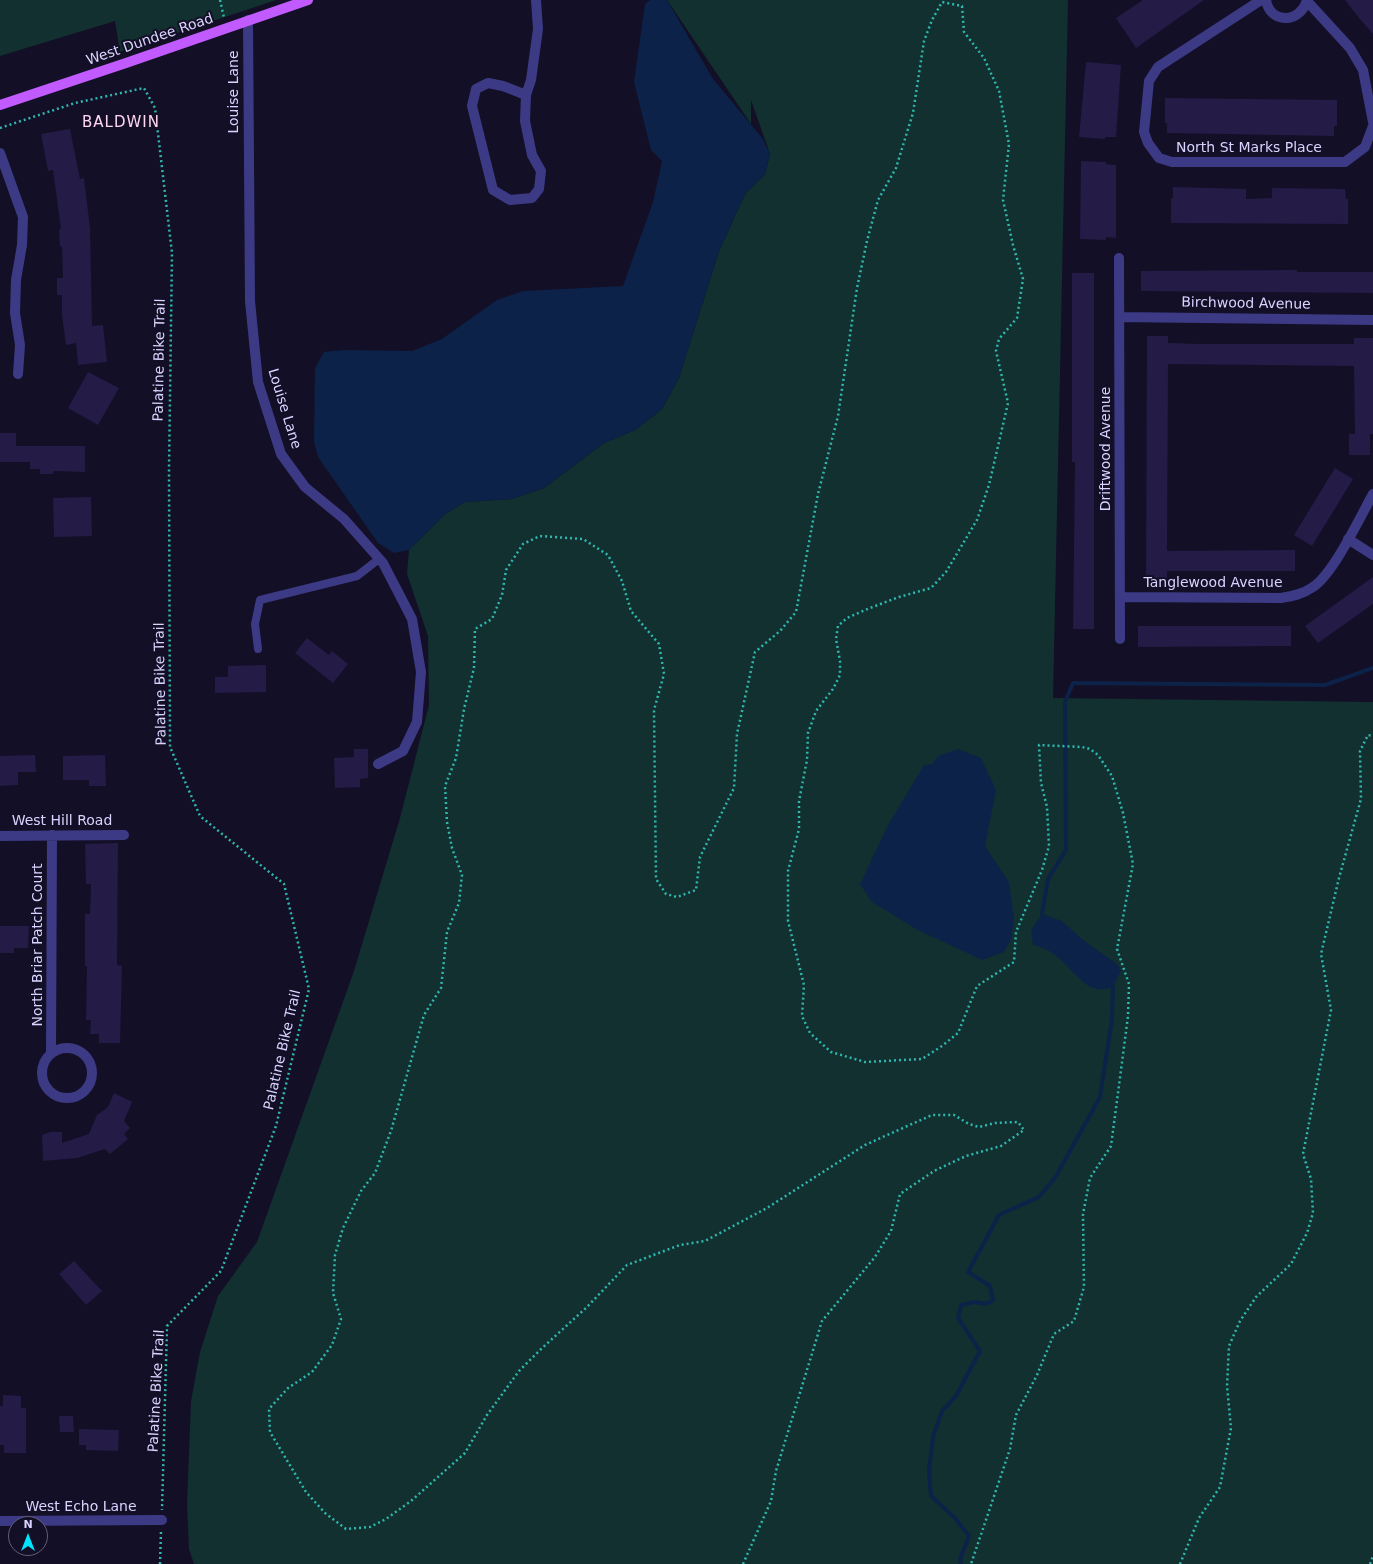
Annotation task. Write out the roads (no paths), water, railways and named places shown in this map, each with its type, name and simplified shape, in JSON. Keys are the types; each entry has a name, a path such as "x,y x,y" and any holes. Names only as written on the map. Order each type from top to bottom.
{"main road":[{"name":"West Dundee Road","path":"0,105 308,0"}],"street":[{"path":"526,96 503,86 488,83 476,89 472,106 493,190 510,200 532,198 539,189 541,171 532,155 525,121 526,96 531,80 538,29 536,0"},
{"name":"North St Marks Place","path":"1261,0 1158,67 1149,81 1144,132 1148,143 1159,158 1172,162 1345,162 1365,147 1373,126"},
{"path":"1266,0 1270,10 1275,14 1288,18 1301,13 1307,0 1350,48 1363,70 1373,122"},
{"name":"Louise Lane","path":"248,20 250,301 258,382 281,454 305,487 344,519 383,564 412,619 420,672 417,722 403,751 378,764"},
{"path":"0,153 22,217 22,245 16,280 15,313 20,345 18,374"},
{"name":"Driftwood Avenue","path":"1120,258 1120,638"},
{"name":"Birchwood Avenue","path":"1120,317 1373,320"},
{"name":"Tanglewood Avenue","path":"1120,598 1281,598 1299,595 1314,587 1325,575 1348,539 1373,494"},
{"path":"1348,539 1373,555"},
{"name":"West Hill Road","path":"0,836 124,836"},
{"name":"North Briar Patch Court","path":"51,1054 60,1049 70,1048 79,1051 86,1057 91,1066 92,1075 89,1085 83,1092 75,1097 65,1098 56,1095 48,1089 43,1081 42,1071 45,1062 51,1054 52,836"},
{"name":"West Echo Lane","path":"0,1521 162,1520"}],"lane":[{"path":"258,649 255,624 260,600 357,576 379,559"}],"water":[{"path":"650,0 667,0 713,79 763,139 770,154 765,174 745,194 719,251 679,378 662,409 635,430 604,443 544,488 512,499 465,502 445,514 409,550 394,553 378,543 318,457 314,442 315,368 324,352 344,350 412,351 442,339 497,300 523,291 623,286 653,202 662,161 651,150 634,82 645,4"},
{"path":"958,749 981,758 996,790 985,846 1009,882 1014,919 1011,940 1004,952 982,960 916,929 872,902 860,884 888,825 924,765 932,764 938,756"},
{"path":"1042,914 1062,921 1083,940 1117,964 1121,971 1113,987 1097,989 1090,986 1052,953 1033,945 1031,930"}],"waterway":[{"path":"1042,914 1048,879 1066,850 1065,702 1073,683 1325,685 1373,668"},
{"path":"961,1564 960,1559 969,1536 954,1517 931,1496 929,1471 933,1437 942,1411 956,1396 980,1351 958,1318 961,1305 974,1302 986,1304 993,1300 990,1286 968,1272 999,1215 1039,1197 1055,1178 1100,1097 1112,1019 1113,987"}],"district":[{"name":"BALDWIN","path":"121,123"}]}
